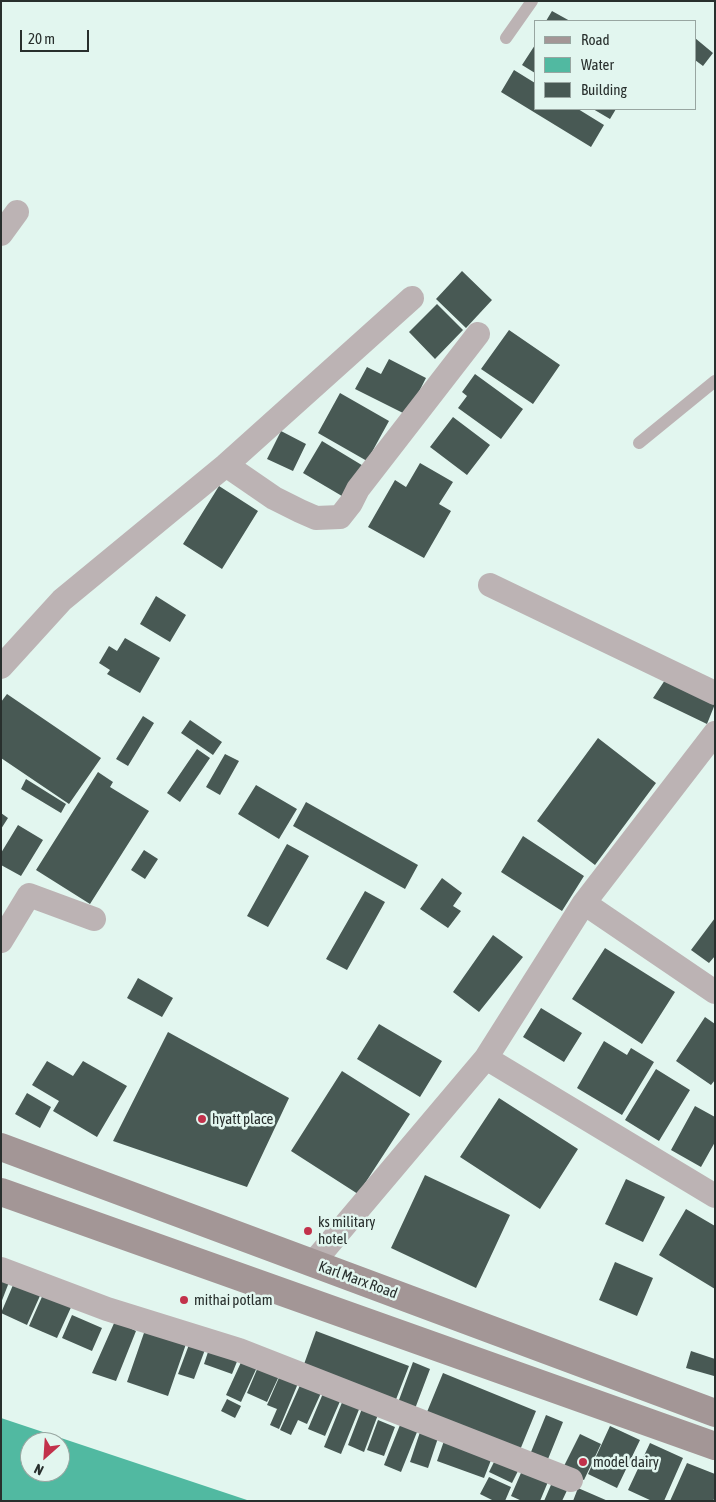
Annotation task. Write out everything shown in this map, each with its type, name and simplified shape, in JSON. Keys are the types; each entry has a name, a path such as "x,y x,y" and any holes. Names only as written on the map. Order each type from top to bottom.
{"main road":[{"name":"Karl Marx Road","path":"1,1147 715,1413"},
{"path":"1,1192 715,1446"},
{"path":"443,1350 454,1316"}],"street":[{"path":"1,234 17,212"},
{"path":"1,667 62,600 226,465 412,298"},
{"path":"226,465 274,498 300,511 316,518 340,517 351,503 358,489 478,334"},
{"path":"490,585 715,693"},
{"path":"312,1264 486,1058 584,903 715,733"},
{"path":"1,942 28,895 94,919"},
{"path":"584,903 715,992"},
{"path":"486,1058 715,1196"},
{"path":"1,1269 107,1309 239,1350 571,1480"}],"lane":[{"path":"506,38 532,1"},
{"path":"639,443 715,381"}],"water":[{"path":"1,1418 43,1432 20,1432 20,1482 70,1482 70,1441 250,1501 1,1501"}],"building":[{"path":"552,11 568,20 547,20"},
{"path":"696,39 713,53 703,66 696,61"},
{"path":"534,47 534,72 522,65"},
{"path":"514,70 534,82 534,110 580,110 604,125 591,147 501,92"},
{"path":"595,110 615,110 610,119"},
{"path":"462,271 492,300 466,328 436,299"},
{"path":"437,304 463,330 435,359 409,332"},
{"path":"509,330 560,365 533,404 481,369"},
{"path":"389,359 426,378 407,415 355,389 367,367 381,374"},
{"path":"475,374 523,409 501,439 458,408 467,396 462,392"},
{"path":"340,393 389,421 367,461 318,433"},
{"path":"453,417 490,445 467,475 430,447"},
{"path":"281,431 306,444 293,471 267,459"},
{"path":"322,441 365,467 347,499 303,473"},
{"path":"420,463 453,482 439,504 451,511 424,558 368,527 395,480 406,487"},
{"path":"219,486 258,511 222,569 183,544"},
{"path":"156,596 186,615 170,642 140,624"},
{"path":"125,638 160,658 140,693 107,674 110,670 99,663 109,646 117,651"},
{"path":"667,677 715,704 707,724 653,698"},
{"path":"7,694 101,758 69,804 1,758 1,702"},
{"path":"143,716 154,723 128,766 116,759"},
{"path":"190,720 222,742 213,755 181,733"},
{"path":"598,738 656,783 595,865 537,821"},
{"path":"197,749 210,758 180,802 167,793"},
{"path":"225,754 239,761 220,795 206,787"},
{"path":"98,772 113,782 110,787 149,811 90,904 36,870"},
{"path":"26,779 66,804 61,813 21,789"},
{"path":"256,785 297,809 279,839 238,814"},
{"path":"306,802 418,865 405,889 293,826"},
{"path":"1,813 8,818 1,829"},
{"path":"18,825 43,840 21,876 1,865 1,853"},
{"path":"523,836 584,876 562,911 501,872"},
{"path":"287,844 309,856 268,927 247,916"},
{"path":"144,850 158,859 145,879 131,870"},
{"path":"442,878 462,893 453,906 461,911 448,928 420,909"},
{"path":"365,891 385,902 347,970 326,959"},
{"path":"715,918 715,956 709,963 691,950"},
{"path":"493,935 523,957 479,1012 453,992"},
{"path":"605,948 675,992 642,1044 572,999"},
{"path":"138,978 173,998 162,1017 127,998"},
{"path":"541,1008 582,1033 564,1062 523,1037"},
{"path":"705,1017 715,1024 715,1080 711,1085 676,1061"},
{"path":"379,1024 442,1061 420,1097 357,1059"},
{"name":"hyatt place","path":"168,1032 289,1098 247,1187 113,1141"},
{"path":"604,1041 627,1055 631,1048 654,1062 622,1115 577,1088"},
{"path":"47,1061 73,1076 83,1061 127,1086 97,1137 53,1111 59,1101 32,1085"},
{"path":"656,1069 690,1090 659,1141 625,1120"},
{"path":"342,1071 410,1114 358,1194 291,1151"},
{"path":"27,1093 51,1107 40,1128 15,1114"},
{"path":"499,1098 578,1149 540,1209 460,1157"},
{"path":"695,1106 715,1117 715,1142 701,1167 671,1150"},
{"path":"425,1175 510,1215 476,1288 391,1248"},
{"path":"626,1179 665,1197 643,1242 605,1224"},
{"path":"686,1209 715,1226 715,1289 659,1255"},
{"path":"615,1262 653,1278 637,1316 599,1300"},
{"path":"1,1273 11,1277 1,1303"},
{"path":"13,1285 43,1289 27,1325 1,1313"},
{"path":"45,1290 73,1303 57,1338 29,1326"},
{"path":"72,1315 102,1328 92,1351 62,1338"},
{"path":"115,1321 136,1331 116,1381 92,1373"},
{"path":"145,1330 186,1344 168,1396 127,1382"},
{"path":"316,1331 409,1366 395,1402 303,1367"},
{"path":"190,1342 206,1347 194,1379 178,1374"},
{"path":"209,1349 238,1359 232,1374 204,1364"},
{"path":"691,1351 715,1359 714,1376 686,1368"},
{"path":"243,1358 258,1365 241,1402 226,1395"},
{"path":"413,1362 430,1369 413,1414 396,1408"},
{"path":"258,1367 279,1376 267,1402 247,1393"},
{"path":"281,1373 299,1381 279,1429 270,1425 277,1409 267,1405"},
{"path":"443,1373 536,1411 520,1450 427,1412"},
{"path":"301,1383 321,1393 307,1424 298,1420 291,1435 280,1430"},
{"path":"324,1391 341,1399 325,1436 308,1429"},
{"path":"227,1399 241,1406 235,1418 221,1411"},
{"path":"343,1400 360,1407 341,1454 324,1447"},
{"path":"363,1406 379,1412 364,1452 348,1445"},
{"path":"546,1415 563,1422 548,1459 531,1452"},
{"path":"378,1420 395,1427 384,1456 367,1450"},
{"path":"402,1420 419,1427 401,1472 384,1465"},
{"path":"610,1426 640,1440 617,1488 588,1474"},
{"path":"421,1429 439,1435 428,1468 410,1462"},
{"path":"580,1434 601,1444 584,1480 562,1470"},
{"path":"445,1438 493,1455 484,1478 437,1461"},
{"path":"650,1443 683,1458 664,1501 652,1501 628,1490"},
{"path":"497,1456 520,1467 512,1483 489,1472"},
{"path":"687,1463 715,1474 715,1497 713,1501 670,1501"},
{"path":"524,1466 550,1477 540,1501 522,1501 511,1496"},
{"path":"489,1477 511,1487 505,1501 494,1501 480,1494"},
{"path":"554,1478 570,1484 562,1501 544,1501"},
{"path":"578,1488 608,1501 573,1501"}],"place":[{"name":"hyatt place","path":"202,1119"},
{"name":"ks military hotel","path":"308,1231"},
{"name":"mithai potlam","path":"184,1300"},
{"name":"model dairy","path":"583,1462"}]}
